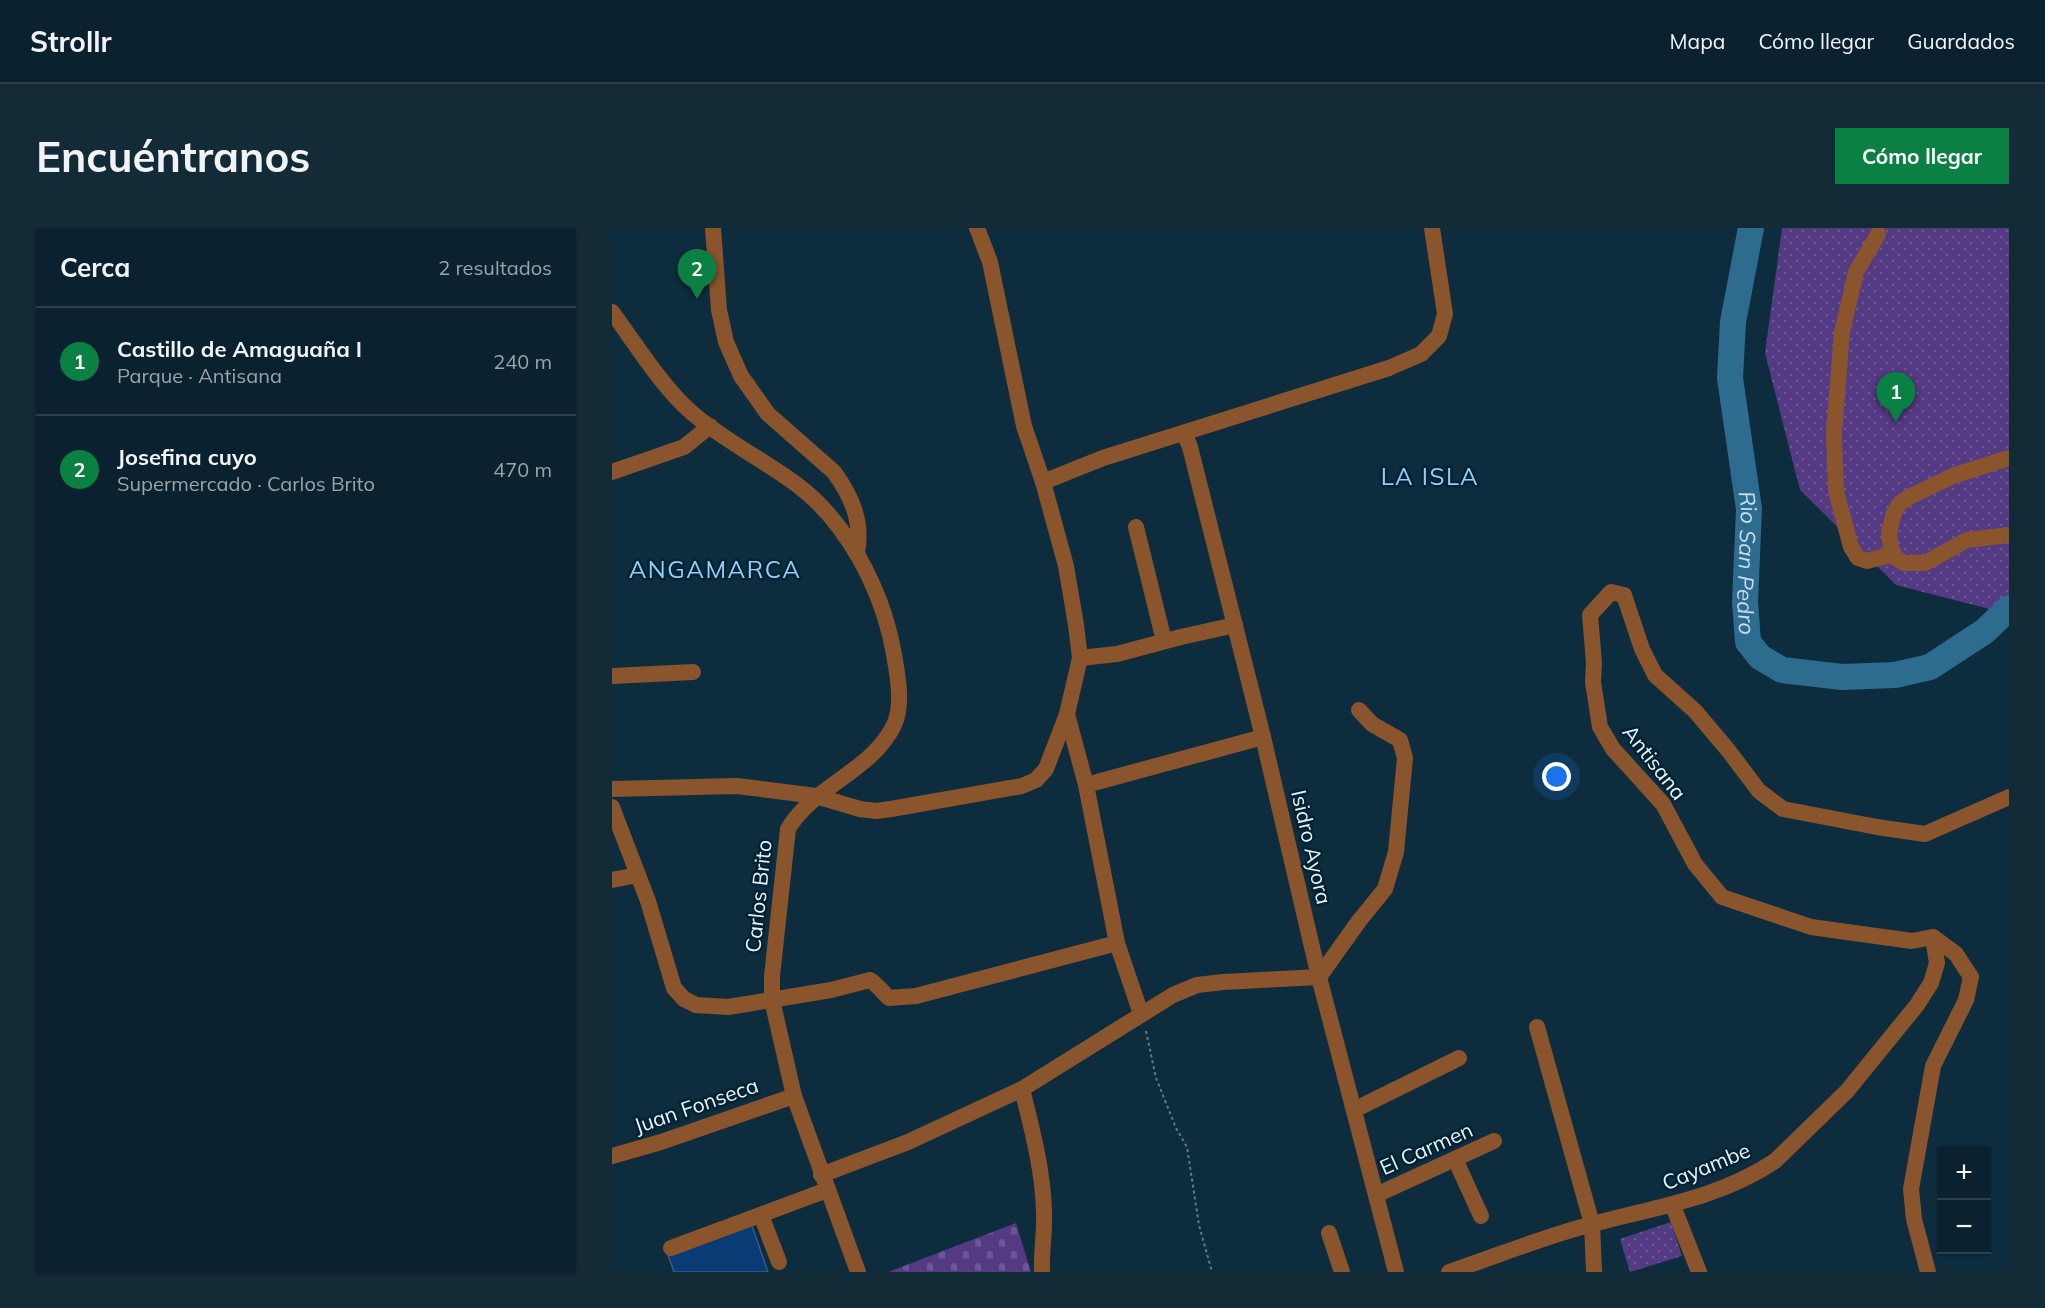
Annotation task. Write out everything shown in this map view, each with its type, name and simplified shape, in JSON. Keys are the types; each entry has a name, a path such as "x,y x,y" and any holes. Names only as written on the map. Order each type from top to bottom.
{"street":[{"path":"713,228 719,310 726,342 741,376 768,414 834,471 842,482 858,521 860,531 857,553"},
{"path":"612,789 737,786 816,796 860,809 876,811 1022,786 1036,780 1046,769 1067,714 1080,658 1077,625 1066,566 1043,482 1024,426 990,262 977,228"},
{"path":"1043,482 1103,458 1389,368 1420,354 1439,336 1445,314 1432,228"},
{"path":"1878,234 1856,272 1842,332 1834,433 1836,491 1851,547 1858,558 1867,561 1894,554"},
{"name":"Carlos Brito","path":"612,312 669,389 689,411 797,486 825,511 857,553 887,622 896,663 899,705 895,723 875,753 816,796 793,821 785,839 772,976 772,1000 794,1096 858,1272"},
{"path":"612,472 684,447 710,426"},
{"name":"Isidro Ayora","path":"1184,433 1190,447 1235,625 1319,977 1396,1272"},
{"path":"2009,458 1955,475 1911,496 1900,503 1888,532 1891,549 1904,563 1925,563 1967,540 2009,535"},
{"path":"1136,527 1164,641"},
{"name":"Antisana","path":"1934,937 1912,941 1811,927 1722,897 1695,864 1663,804 1613,749 1600,727 1593,682 1594,663 1590,615 1611,592 1624,595 1642,649 1655,675 1695,711 1759,791 1783,809 1925,834 2009,797"},
{"path":"1080,658 1117,654 1235,625"},
{"path":"612,676 693,672"},
{"path":"671,1248 761,1215 824,1182 1022,1089 1173,995 1197,985 1319,977 1385,889 1396,852 1405,758 1403,745 1393,735 1365,718 1359,710"},
{"path":"1067,714 1086,785 1118,943 1141,1014"},
{"path":"1086,785 1263,737"},
{"path":"612,807 638,874 674,988 684,999 696,1005 728,1007 831,990 870,980 879,986 889,998 916,996 1118,943"},
{"path":"612,880 638,874"},
{"path":"1928,1272 1914,1219 1911,1189 1933,1066 1965,1000 1971,977 1956,954 1934,937"},
{"name":"Cayambe","path":"1449,1272 1592,1224 1673,1206 1746,1178 1775,1161 1847,1091 1917,1005 1930,983 1937,963 1934,937"},
{"path":"1537,1027 1592,1224 1594,1272"},
{"path":"1354,1110 1459,1058"},
{"path":"1022,1089 1037,1152 1044,1213 1042,1272"},
{"name":"Juan Fonseca","path":"612,1156 661,1142 794,1096"},
{"name":"El Carmen","path":"1376,1195 1494,1141"},
{"path":"1455,1159 1481,1216"},
{"path":"1673,1206 1699,1272"},
{"path":"761,1215 779,1262"},
{"path":"1329,1233 1342,1272"}],"path":[{"path":"1141,1014 1149,1040 1156,1078 1176,1128 1187,1147 1199,1226 1212,1272"}],"green space":[{"path":"1782,228 2009,228 2009,614 1896,585 1800,490 1765,353"},
{"path":"1671,1222 1682,1256 1630,1272 1620,1239"},
{"path":"1016,1223 1031,1272 888,1272"}],"building":[{"path":"751,1223 768,1272 674,1272 667,1252"}],"waterway":[{"name":"Rio San Pedro","path":"1751,228 1733,322 1730,378 1749,509 1745,602 1748,642 1760,657 1782,670 1842,677 1895,675 1930,667 1985,631 2009,608"}],"place":[{"name":"Josefina cuyo","path":"697,299"},
{"name":"Castillo de Amaguaña I","path":"1896,422"}],"district":[{"name":"LA ISLA","path":"1430,476"},
{"name":"ANGAMARCA","path":"715,569"}]}
